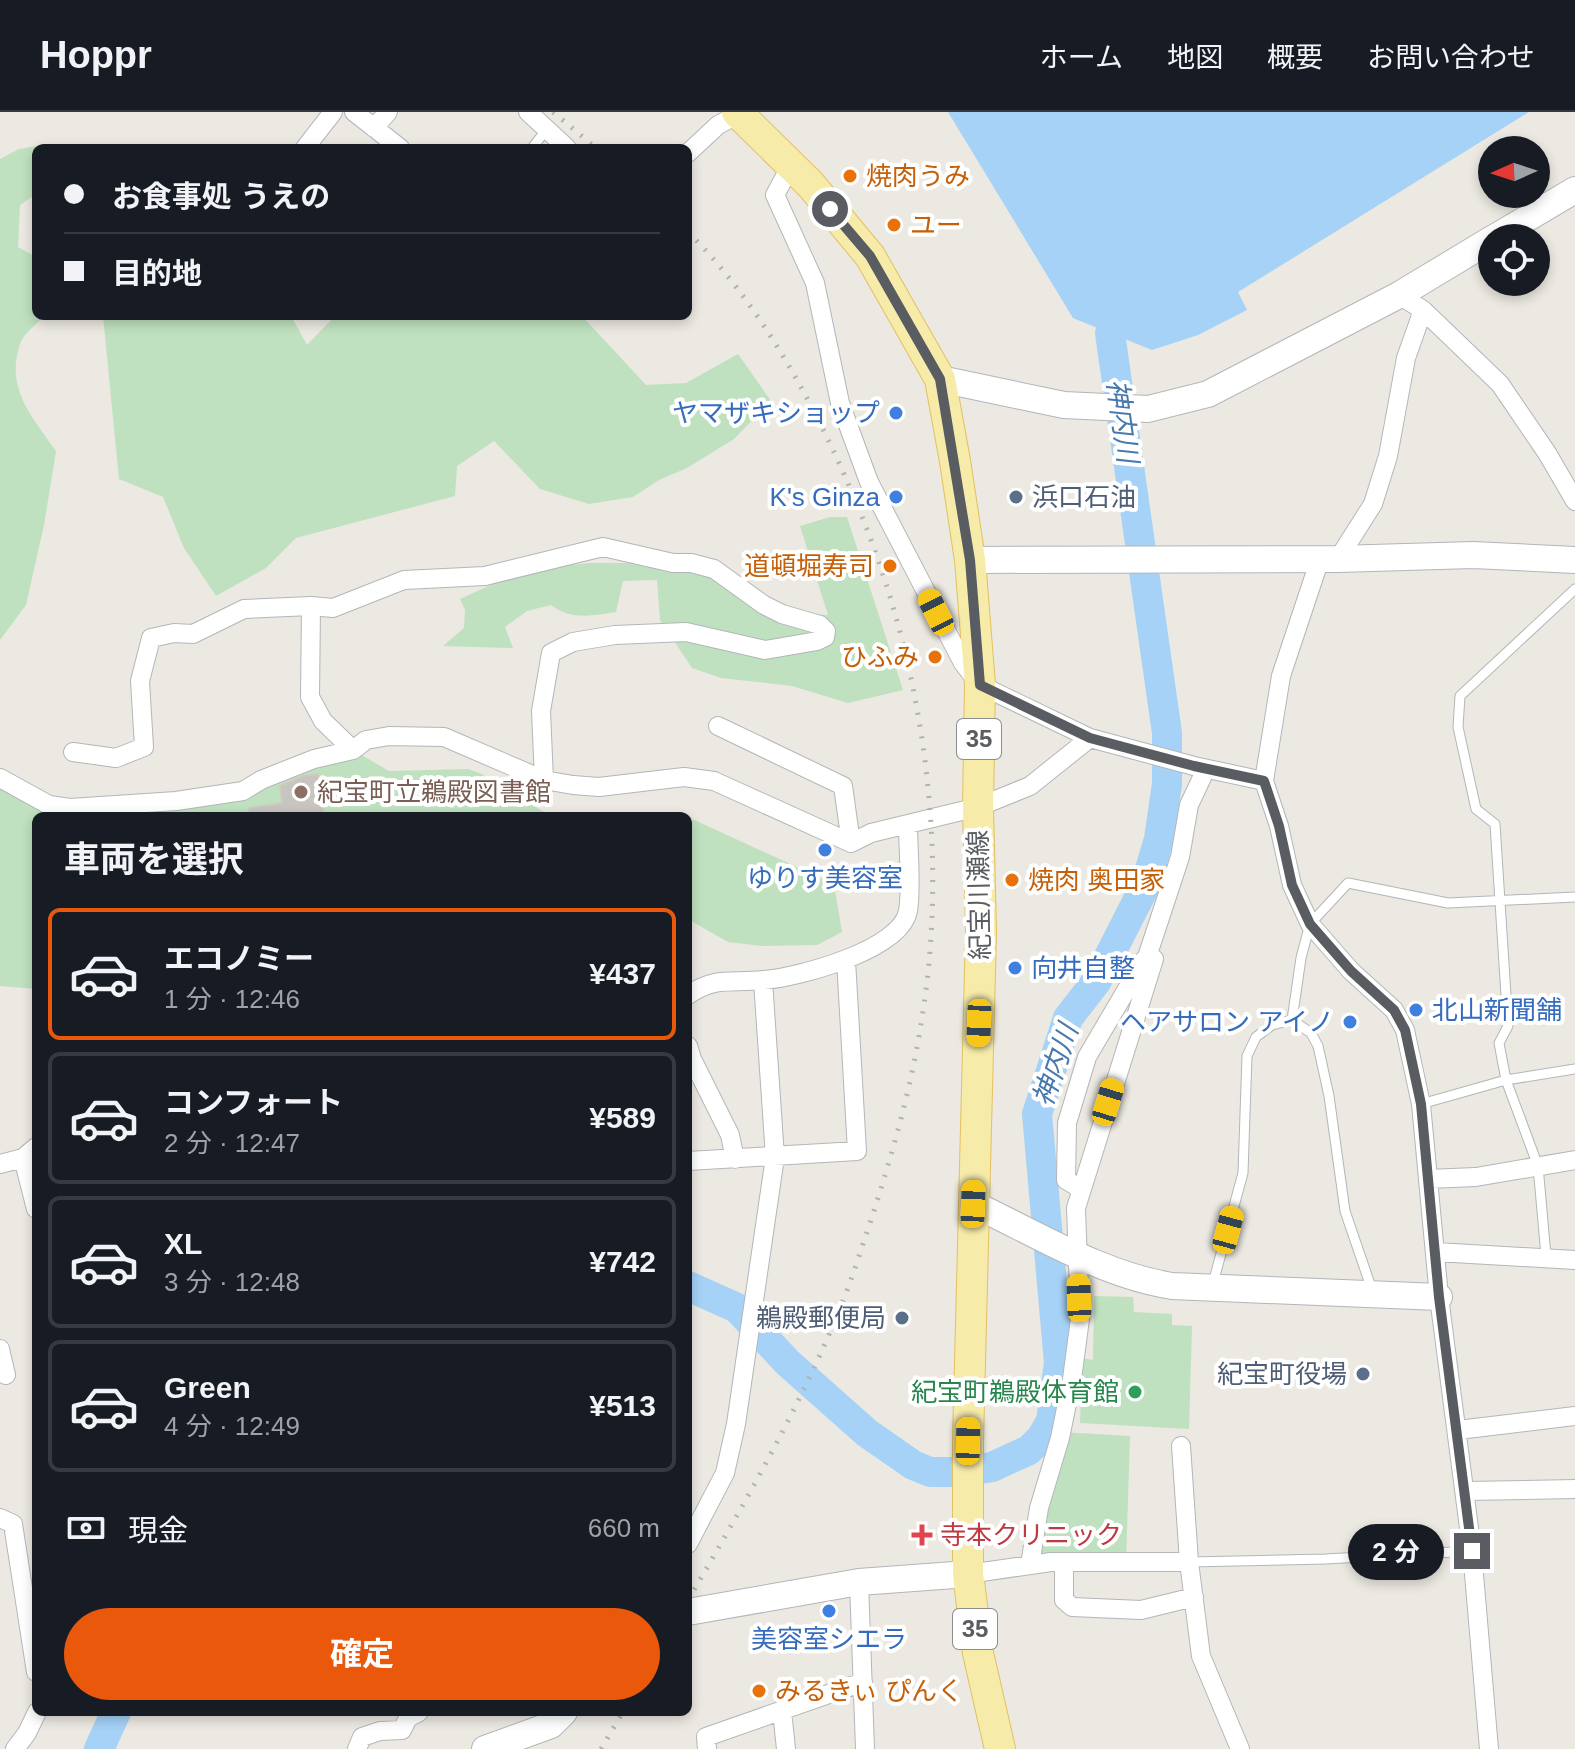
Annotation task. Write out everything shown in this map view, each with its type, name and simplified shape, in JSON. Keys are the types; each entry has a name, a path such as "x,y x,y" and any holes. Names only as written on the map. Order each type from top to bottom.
{"main road":[{"name":"紀宝川瀬線","path":"738,113 811,185 870,256 940,379 970,560 980,685 978,807 981,932 968,1441 968,1574 978,1653 1000,1749"}],"street":[{"path":"308,144 333,112"},
{"path":"354,112 395,144"},
{"path":"374,128 388,112"},
{"path":"528,112 563,144"},
{"path":"692,149 718,125 738,113"},
{"path":"790,167 775,195 815,283 844,416 869,482 963,663 980,685 1090,738 1200,768 1264,781"},
{"path":"1518,224 1575,190"},
{"path":"940,379 1064,405 1148,409 1208,394 1399,295 1478,248"},
{"path":"1399,295 1423,310 1500,384 1575,501"},
{"path":"1423,310 1406,358 1388,456 1373,504 1329,559 1281,676 1264,781 1279,826 1292,885 1310,924 1351,971 1394,1010 1405,1030 1421,1104 1439,1297 1472,1551 1489,1749"},
{"path":"73,752 116,758 144,747 140,681 151,638 174,633 193,634 244,609 333,608 404,580 485,576 603,547 714,569 764,605 782,614 820,625 826,631 825,637 817,641 765,650 686,632 615,635 573,642 551,653 541,711 544,780"},
{"path":"970,560 1329,559 1473,555 1575,560"},
{"path":"311,606 310,697 323,721 353,750"},
{"path":"718,726 843,786 851,843"},
{"path":"0,778 49,805 70,808 176,801 243,791 261,780 314,759 353,750 366,740 389,736 444,737 544,780 599,787 684,777 714,781 851,843"},
{"path":"851,843 871,833 978,807 1030,786 1090,738"},
{"path":"1081,1189 1066,1180 1067,1123 1087,1057 1148,954 1180,857 1189,805 1200,768"},
{"path":"692,993 722,980 763,981 822,969 864,953 903,925 908,911 908,825"},
{"path":"1030,1565 1039,1508 1060,1438 1072,1379 1080,1319 1076,1208 1154,959 1148,954"},
{"path":"692,1161 857,1151 846,960"},
{"path":"692,1536 725,1473 736,1424 775,1157 763,981"},
{"path":"692,1059 730,1135 735,1159"},
{"path":"0,1164 29,1153 32,1177"},
{"path":"1428,1179 1476,1177 1575,1160"},
{"path":"973,1204 1078,1255 1151,1282 1439,1297"},
{"path":"1436,1252 1575,1260"},
{"path":"0,1349 6,1375"},
{"path":"1458,1430 1575,1416"},
{"path":"1181,1446 1189,1562 1201,1656 1240,1749"},
{"path":"1465,1491 1575,1489"},
{"path":"0,1518 13,1524 32,1646"},
{"path":"1064,1562 1064,1600 1072,1607 1141,1610 1194,1597"},
{"path":"692,1611 859,1582 968,1574 1030,1565 1189,1562"},
{"path":"859,1582 865,1749"},
{"path":"707,1749 706,1737 863,1682"},
{"path":"782,1711 786,1749"},
{"path":"15,1749 35,1716"},
{"path":"357,1749 362,1737 380,1731 402,1730 412,1716"},
{"path":"485,1749 551,1725 560,1716"}],"lane":[{"path":"535,144 547,129"},
{"path":"1546,1256 1538,1166 1506,1080 1499,1043 1508,1026 1495,824 1476,809 1458,727 1460,696 1575,589"},
{"path":"1292,1020 1301,958 1310,924 1348,883 1448,903 1501,898 1575,897"},
{"path":"1212,1287 1243,1173 1247,1056 1256,1037 1272,1025 1292,1020 1311,1033 1318,1046 1329,1096 1345,1211 1373,1294"},
{"path":"1421,1104 1506,1080 1575,1069"},
{"path":"1189,1562 1472,1551"}],"green space":[{"path":"32,147 32,197 20,205 18,247 32,255 32,320 40,320 22,340 16,360 16,374 23,401 56,451 26,605 0,640 0,159 19,149"},
{"path":"103,320 293,320 307,345 331,320 586,320 646,385 686,383 738,354 771,401 734,439 687,468 659,480 633,497 589,504 540,489 494,441 457,466 455,496 296,538 266,568 216,596 184,548 163,497 119,479"},
{"path":"830,517 847,517 903,690 848,703 792,686 721,678 692,668 660,620 657,580 623,581 616,612 574,615 551,605 527,611 505,627 513,648 443,646 464,628 465,610 460,599 524,570 590,563 673,563 720,574 774,611 828,615 800,526"},
{"path":"353,750 389,771 468,769 482,774 544,812 32,812 32,989 0,986 0,784 47,811 176,801"},
{"path":"692,819 834,884 842,932 817,945 762,946 728,942 692,922"},
{"name":"紀宝町鵜殿体育館","path":"1094,1296 1133,1297 1134,1312 1172,1314 1172,1325 1192,1326 1189,1429 1080,1423 1082,1358 1093,1360"},
{"path":"1061,1432 1130,1436 1126,1562 1030,1565"}],"water":[{"path":"948,112 1529,112 1490,136 1478,136 1478,144 1238,292 1247,310 1198,335 1152,350 1073,318"}],"building":[{"name":"紀宝町立鵜殿図書館","path":"318,774 323,812 250,812 249,808 282,803 280,786 303,776"}],"waterway":[{"name":"神内川","path":"692,1288 737,1308 787,1362 867,1433 913,1465 930,1472 962,1472 992,1467 1029,1450 1051,1421 1059,1363 1037,1114 1068,1018 1096,982 1145,886 1159,839 1167,784 1167,733 1110,333"},
{"name":"神内川","path":"99,1749 114,1716"}],"railway":[{"path":"553,112 591,144"},
{"path":"692,236 737,288 781,352 835,454 874,548 910,675 922,741 930,807 933,873 931,939 915,1059 895,1140 855,1269 820,1354 785,1426 692,1593"},
{"path":"601,1749 621,1716"}],"place":[{"name":"焼肉うみ","path":"850,176"},
{"name":"ユー","path":"894,225"},
{"name":"ヤマザキショップ","path":"896,413"},
{"name":"K's Ginza","path":"896,497"},
{"name":"浜口石油","path":"1016,497"},
{"name":"道頓堀寿司","path":"890,566"},
{"name":"ひふみ","path":"935,657"},
{"name":"紀宝町立鵜殿図書館","path":"301,792"},
{"name":"ゆりす美容室","path":"825,850"},
{"name":"焼肉 奥田家","path":"1012,880"},
{"name":"向井自整","path":"1015,968"},
{"name":"北山新聞舗","path":"1416,1010"},
{"name":"ヘアサロン アイノ","path":"1350,1022"},
{"name":"鵜殿郵便局","path":"902,1318"},
{"name":"紀宝町役場","path":"1363,1374"},
{"name":"紀宝町鵜殿体育館","path":"1135,1392"},
{"name":"寺本クリニック","path":"922,1535"},
{"name":"美容室シエラ","path":"829,1611"},
{"name":"みるきぃ ぴんく","path":"759,1691"}],"route":[{"path":"830,209 870,256 940,379 970,560 980,685 1090,738 1264,781 1279,826 1292,885 1310,924 1351,971 1394,1010 1405,1030 1421,1104 1439,1297 1472,1551"}]}
